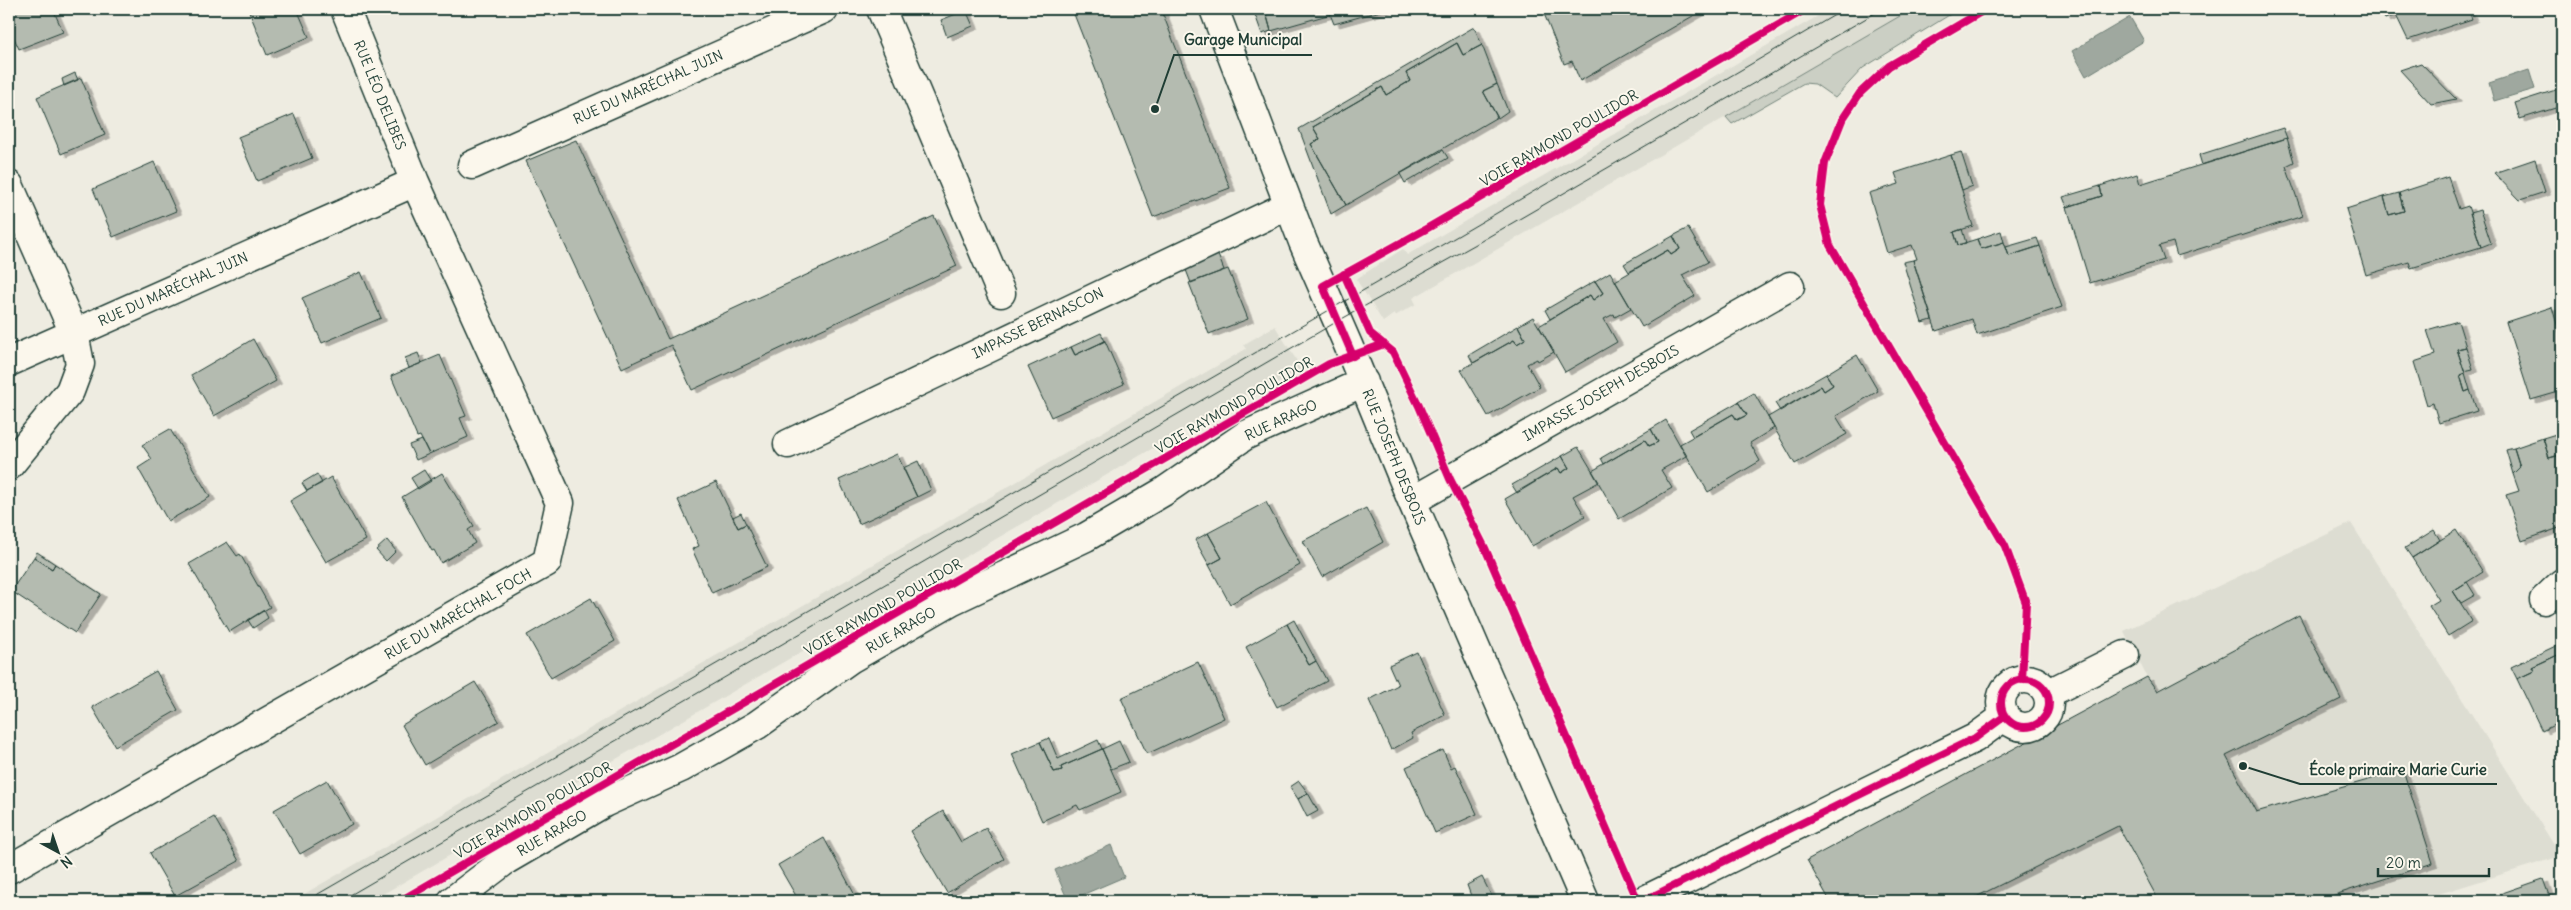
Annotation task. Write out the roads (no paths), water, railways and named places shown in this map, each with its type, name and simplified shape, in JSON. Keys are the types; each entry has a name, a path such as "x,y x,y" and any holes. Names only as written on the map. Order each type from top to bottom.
{"street":[{"name":"RUE LÉO DELIBES","path":"345,9 415,182"},
{"name":"RUE DU MARÉCHAL JUIN","path":"472,165 824,9"},
{"path":"881,9 1001,293"},
{"name":"RUE JOSEPH DESBOIS","path":"1214,9 1303,242 1364,382 1412,501 1585,901"},
{"name":"RUE DU MARÉCHAL JUIN","path":"9,362 415,182"},
{"name":"RUE DU MARÉCHAL FOCH","path":"9,869 548,562 560,503 415,182"},
{"path":"9,185 74,333 80,364 70,391 9,466"},
{"name":"IMPASSE BERNASCON","path":"788,444 1289,205"},
{"name":"IMPASSE JOSEPH DESBOIS","path":"1412,501 1790,286"},
{"name":"RUE ARAGO","path":"452,901 506,860 604,803 681,768 757,725 850,659 951,601 1086,537 1163,492 1246,435 1364,382"},
{"path":"1643,901 1975,738 2005,716 2001,700 2003,693 2014,682 2030,680 2037,682 2047,694 2125,654"}],"tram line":[{"path":"306,901 1461,234 1845,9"},
{"path":"340,901 1338,321 1476,244 1882,9"}],"place":[{"name":"Garage Municipal","path":"1155,109"},
{"name":"École primaire Marie Curie","path":"2243,766"}]}
